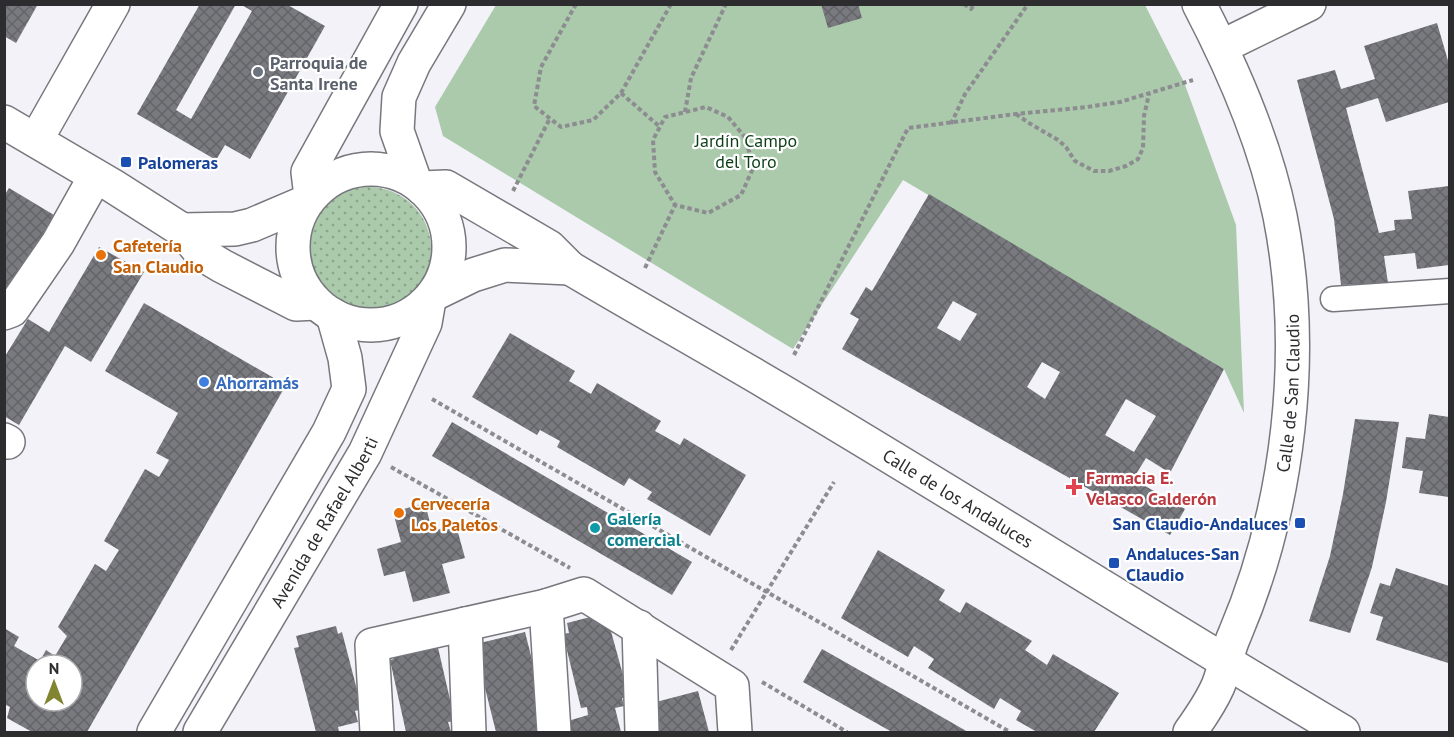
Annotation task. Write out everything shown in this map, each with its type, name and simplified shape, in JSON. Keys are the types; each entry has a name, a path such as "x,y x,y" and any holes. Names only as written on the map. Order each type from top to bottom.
{"street":[{"path":"36,140 113,4"},
{"path":"401,4 308,172 309,199 294,228 292,246 294,265 301,284 325,309 351,323 370,325 394,322 413,313 431,297 443,276 448,259 449,243 442,215 435,202 419,185 397,132 399,97 414,63 449,4"},
{"name":"Calle de San Claudio","path":"1190,732 1218,686 1233,638 1249,602 1259,570 1274,515 1286,443 1292,370 1290,293 1280,216 1263,154 1244,100 1199,4"},
{"path":"1221,47 1309,4"},
{"path":"4,122 182,230 202,254 222,266 296,304 325,309"},
{"path":"182,230 235,229 252,225 309,199 328,181 345,173 368,169 389,171 419,185"},
{"path":"4,313 12,310 58,243 95,177"},
{"name":"Calle de los Andaluces","path":"419,185 446,188 549,247 570,268 777,388 1226,663 1343,732"},
{"name":"Calle de los Andaluces","path":"431,297 473,275 505,265 570,268"},
{"path":"1333,299 1449,291"},
{"name":"Avenida de Rafael Alberti","path":"200,732 365,453 425,323 431,297"},
{"path":"154,732 329,432 349,389 345,358 325,309"},
{"path":"377,732 372,645 546,606 584,594 732,686 735,732"},
{"path":"546,606 554,732"},
{"path":"465,624 470,732"},
{"path":"639,627 642,732"}],"path":[{"path":"576,4 541,68 534,106 561,127 593,120 621,93 671,4"},
{"path":"685,112 691,78 726,4"},
{"path":"964,4 971,9 975,4"},
{"path":"951,124 965,94 1028,4"},
{"path":"794,355 908,128 1087,107 1193,80"},
{"path":"621,93 660,128"},
{"path":"1016,114 1058,140 1076,161 1094,171 1109,171 1138,159 1143,148 1144,116 1149,93"},
{"path":"706,107 728,117 744,136 754,166 741,195 708,213 675,205 655,172 653,140 665,117 685,112 706,107"},
{"path":"513,191 550,118"},
{"path":"645,268 675,205"},
{"path":"432,399 1010,732"},
{"path":"389,466 571,568"},
{"path":"731,651 834,482"},
{"path":"761,681 847,732"}],"green space":[{"name":"Jardín Campo del Toro","path":"496,5 1145,5 1184,82 1236,225 1244,413 1224,369 903,180 793,349 443,136 435,107"},
{"path":"369,187 393,192 413,205 426,225 431,249 426,273 413,293 393,306 369,311 345,306 325,293 312,273 307,249 312,225 325,205 345,192"}],"building":[{"path":"4,4 38,4 16,43 4,36"},
{"name":"Parroquia de Santa Irene","path":"200,4 236,4 176,110 191,119 252,11 240,4 286,4 325,26 250,159 225,145 216,160 137,114"},
{"path":"821,4 858,4 862,18 828,28"},
{"path":"1437,23 1449,64 1449,102 1386,122 1378,98 1346,108 1379,233 1395,230 1394,220 1412,219 1408,191 1449,186 1449,265 1417,269 1415,253 1384,256 1388,283 1341,285 1334,219 1297,80 1335,70 1341,89 1375,79 1364,46"},
{"path":"9,188 54,215 4,300 4,196"},
{"path":"929,194 1224,369 1170,473 1146,458 1133,479 1185,509 1170,535 842,349 859,319 850,314 866,287 872,291","holes":["953,301 977,314 960,341 937,328","1042,362 1060,372 1045,399 1027,387","1126,399 1156,416 1134,452 1105,435"]},
{"path":"99,247 144,272 91,362 65,346 19,425 4,416 4,358 28,319 49,332"},
{"path":"144,303 286,385 87,732 32,732 7,718 10,707 4,704 4,628 19,637 14,646 26,653 24,653 24,713 84,713 84,653 57,653 67,636 58,627 95,564 106,571 119,550 104,541 145,469 159,477 169,460 156,453 178,413 105,371"},
{"path":"510,333 575,371 569,381 591,394 597,383 661,421 655,431 680,445 684,438 746,475 710,536 647,499 652,492 629,478 624,486 557,447 560,441 540,430 537,435 472,397"},
{"path":"1429,414 1449,417 1449,497 1419,493 1423,471 1402,468 1406,437 1425,439"},
{"path":"1355,419 1399,422 1386,502 1372,567 1350,633 1309,621 1330,556"},
{"name":"Galería comercial","path":"452,422 692,562 672,595 432,456"},
{"path":"425,503 432,531 456,525 465,558 442,564 450,593 413,602 405,571 384,576 377,549 401,542 393,512"},
{"path":"878,550 945,590 939,600 960,613 966,602 1032,641 1025,650 1047,665 1053,654 1119,693 1094,732 1037,732 1016,720 1021,711 1000,698 994,709 928,668 934,659 914,646 908,657 841,618"},
{"path":"1396,568 1449,586 1448,663 1376,640 1383,617 1370,613 1380,583 1390,586"},
{"path":"606,613 629,697 622,698 624,706 615,708 621,732 567,732 568,721 588,715 587,707 581,708 563,634 569,633 567,623"},
{"path":"336,626 338,634 342,632 362,709 355,711 358,722 338,727 339,732 316,732 294,648 299,647 296,636"},
{"path":"525,632 547,719 544,730 496,732 477,656 483,654 480,643"},
{"path":"436,639 455,721 448,722 451,732 406,732 390,660 394,659 392,649"},
{"path":"822,649 968,732 892,732 803,682"},
{"path":"698,691 709,732 658,732 653,714 659,712 656,702"}],"place":[{"name":"Parroquia de Santa Irene","path":"258,72"},
{"name":"Palomeras","path":"126,162"},
{"name":"Cafetería San Claudio","path":"101,255"},
{"name":"Ahorramás","path":"204,382"},
{"name":"Farmacia E. Velasco Calderón","path":"1074,487"},
{"name":"Cervecería Los Paletos","path":"399,513"},
{"name":"San Claudio-Andaluces","path":"1300,523"},
{"name":"Galería comercial","path":"595,528"},
{"name":"Andaluces-San Claudio","path":"1114,563"}]}
